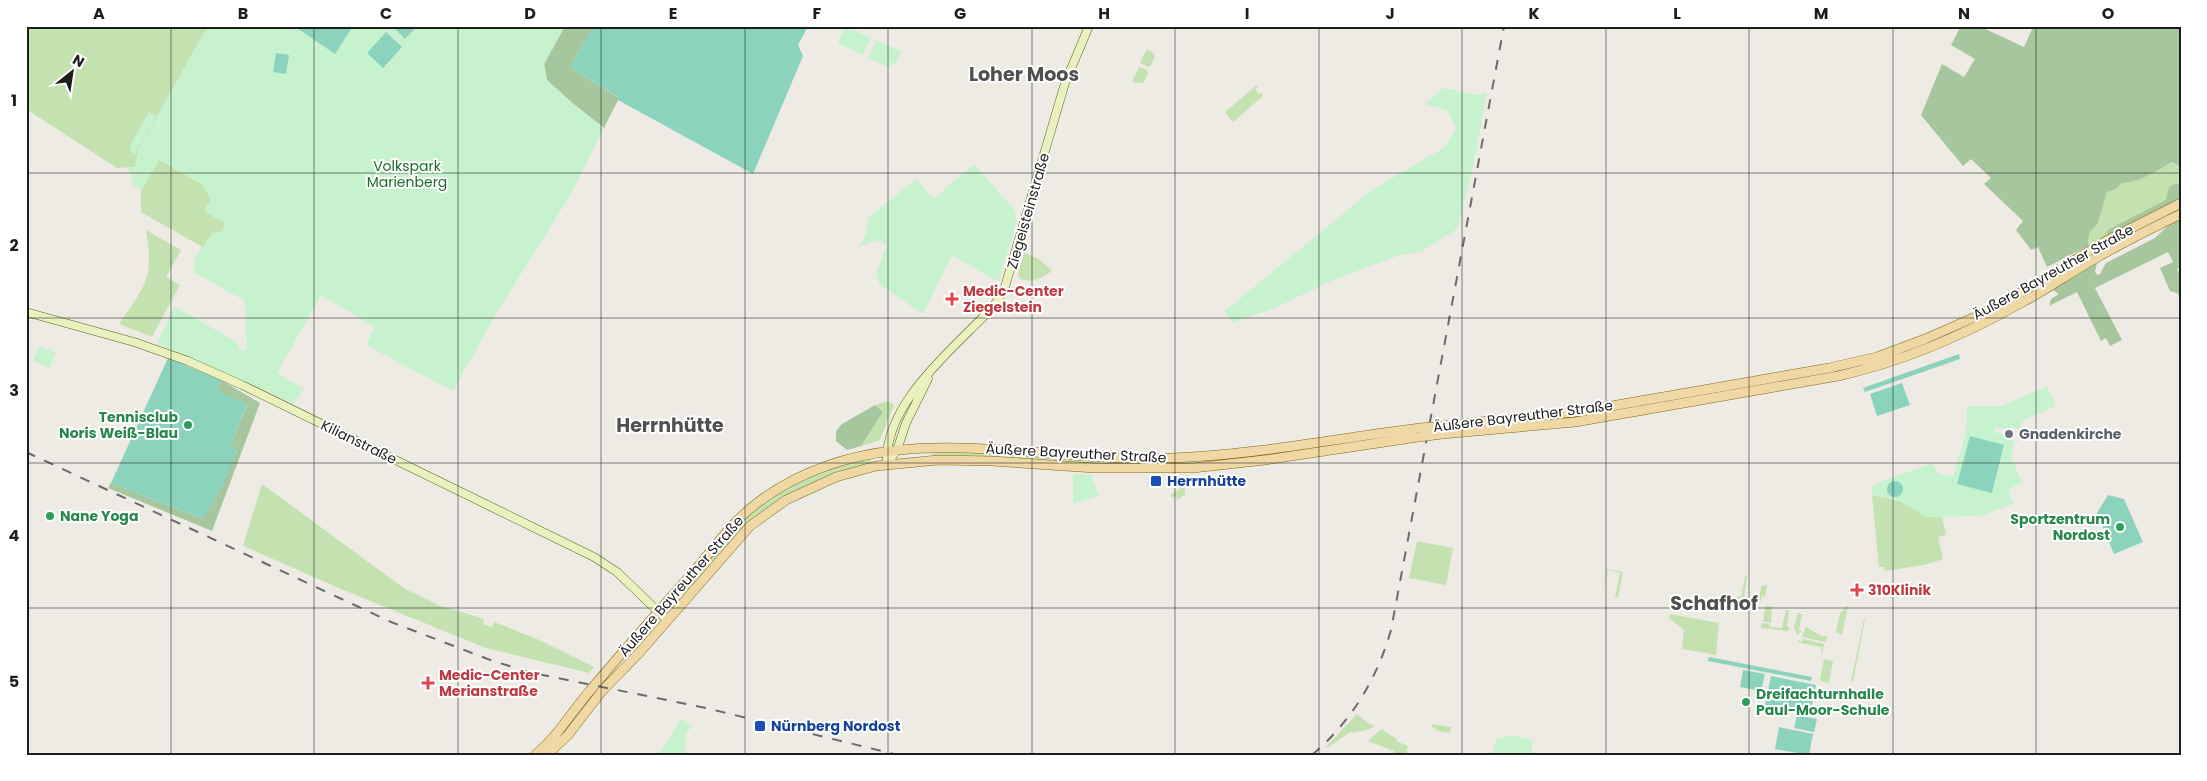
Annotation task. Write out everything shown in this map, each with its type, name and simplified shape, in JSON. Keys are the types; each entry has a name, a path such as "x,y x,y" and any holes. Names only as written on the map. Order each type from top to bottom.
{"main road":[{"name":"Ziegelsteinstraße","path":"886,451 896,422 908,398 989,310 1004,290 1065,84 1089,26"},
{"name":"Äußere Bayreuther Straße","path":"1442,430 1582,411 1828,368 1877,357 1925,339 1981,314 2029,288 2104,242 2181,203"},
{"name":"Äußere Bayreuther Straße","path":"535,755 558,732 587,693 733,524 768,494 827,466 886,451 934,447 1107,458 1169,459 1229,454 1419,432 1585,420 1838,376 1874,367 1946,340 1991,319 2110,250 2181,214"},
{"name":"Kilianstraße","path":"26,312 134,342 188,361 242,385 594,557 617,572 667,620"},
{"name":"Ziegelsteinstraße","path":"887,464 897,450 906,423 930,373"},
{"name":"Äußere Bayreuther Straße","path":"548,755 568,736 602,691 639,653 744,532 774,507 826,481 887,464 934,460 992,461 1096,468 1185,468 1251,462 1419,432"},
{"path":"934,447 930,454 934,460"},
{"path":"886,451 887,464"},
{"path":"681,586 684,592 689,594"}],"green space":[{"path":"26,26 208,26 138,150 135,167 117,168 26,109"},
{"name":"Volkspark Marienberg","path":"208,26 565,26 544,64 547,80 604,128 571,194 499,309 453,391 366,345 375,327 321,295 277,373 304,389 293,404 157,344 174,306 238,343 239,350 247,350 245,301 194,272 195,258 213,232 216,234 226,224 204,211 211,199 202,184 159,160 141,190 133,185 128,168 135,167 138,150"},
{"path":"294,26 353,26 335,54"},
{"path":"392,26 417,26 405,39"},
{"path":"565,26 594,26 570,67 619,98 604,128 547,80 544,64"},
{"path":"594,26 808,26 798,45 803,56 753,174 618,100 618,97 570,67"},
{"path":"845,26 869,37 870,40 863,55 838,43"},
{"path":"1961,26 1979,26 2024,47 2032,26 2181,26 2181,167 2172,162 2142,178 2122,183 2116,189 2107,192 2098,223 2089,233 2088,246 2047,267 2038,247 2031,250 2016,230 2023,221 1984,184 1991,178 1971,159 1963,166 1921,115 1942,64 1964,77 1975,59 1951,45"},
{"path":"386,32 402,47 383,68 367,53"},
{"path":"878,41 901,51 896,64 890,62 890,68 868,58 875,42"},
{"path":"1147,49 1155,57 1148,67 1140,63"},
{"path":"276,53 289,55 286,74 273,72"},
{"path":"1139,67 1147,70 1148,73 1144,82 1136,83 1132,81"},
{"path":"1257,85 1258,87 1255,89 1259,94 1263,92 1262,97 1233,122 1225,112"},
{"path":"1443,88 1479,95 1487,92 1473,167 1457,229 1422,251 1397,256 1333,280 1275,308 1233,322 1225,311 1372,190 1445,147 1456,129 1447,110 1425,104"},
{"path":"149,112 156,116 135,154 130,151 131,143"},
{"path":"159,160 202,184 226,224 222,230 216,234 213,233 204,248 141,212 141,190"},
{"path":"2172,162 2181,167 2181,184 2175,184 2166,200 2109,229 2106,232 2108,235 2088,246 2089,233 2098,223 2107,192 2116,189 2122,183 2142,178"},
{"path":"975,165 1015,211 1016,224 999,280 997,281 952,255 923,314 880,285 876,274 887,245 877,240 859,247 866,234 868,218 916,179 934,199"},
{"path":"2181,184 2181,198 2108,235 2106,232 2109,229 2166,200 2169,187"},
{"path":"2181,218 2181,267 2177,269 2181,275 2181,299 2177,293 2170,291 2160,268 2173,262 2168,252 2095,288 2122,340 2110,346 2106,338 2101,341 2077,292 2049,306 2051,299 2059,294 2053,290 2055,286 2097,262 2095,272 2097,275 2100,274 2106,263 2155,238 2170,224"},
{"path":"146,230 181,250 166,277 180,285 152,337 119,324 136,300 146,281 149,260"},
{"path":"1024,253 1039,259 1052,271 1037,279 1020,279 1018,274"},
{"path":"40,346 56,353 49,368 33,361"},
{"path":"1959,354 1960,359 1865,392 1863,388"},
{"name":"Tennisclub Noris Weiß-Blau","path":"168,358 221,380 217,391 247,404 230,446 237,450 223,485 203,519 111,483"},
{"path":"221,380 260,403 212,531 108,488 111,483 203,519 237,451 230,446 247,405 217,391"},
{"path":"1902,383 1910,405 1877,416 1870,394"},
{"path":"2047,386 2056,406 2024,420 2019,429 2009,427 2008,430 1995,427 1994,432 2006,435 2006,439 2015,441 2011,456 2022,483 2008,489 2013,504 1979,516 1927,517 1900,501 1872,495 1872,485 1933,463 1937,473 1953,477 1966,433 1967,406 2002,406"},
{"path":"888,401 894,405 880,440 861,446 883,412 875,405"},
{"path":"875,405 883,412 861,446 847,450 836,441 836,431 842,424"},
{"path":"1970,436 2004,445 1992,493 1957,484"},
{"path":"936,452 1007,453 1094,460 1094,465 933,457 932,454"},
{"path":"870,456 871,463 842,471 808,485 767,510 689,591 687,590 686,587 743,517 797,480"},
{"path":"1073,474 1091,475 1099,496 1073,504"},
{"path":"1892,481 1898,481 1903,486 1901,495 1892,497 1887,492 1887,486"},
{"path":"1185,482 1185,495 1177,500 1176,496 1172,498 1171,494 1179,490"},
{"path":"262,484 405,589 438,605 484,619 483,624 492,627 494,622 537,639 594,667 589,673 486,648 341,589 243,546"},
{"path":"1872,495 1900,501 1927,517 1942,517 1946,535 1938,537 1943,559 1924,565 1885,571 1884,567 1879,567"},
{"name":"Sportzentrum Nordost","path":"2108,495 2124,499 2143,542 2114,554 2097,513"},
{"path":"1417,541 1453,548 1446,585 1409,578"},
{"path":"1607,569 1623,572 1618,598 1615,597 1620,573 1608,570 1601,595"},
{"path":"1741,575 1747,576 1744,597 1759,600 1761,586 1767,585 1765,597 1762,596 1760,603 1736,598 1737,596 1741,597 1745,577"},
{"path":"1766,605 1772,607 1771,623 1763,621"},
{"path":"1847,606 1842,635 1836,632 1840,613"},
{"path":"1786,610 1789,610 1787,626 1790,629 1788,631 1761,628 1762,623 1770,624 1770,627 1782,628"},
{"path":"1798,612 1802,615 1799,630 1802,631 1797,635 1794,627"},
{"path":"1670,614 1719,623 1716,655 1682,649 1684,630 1669,618"},
{"path":"1865,619 1853,682 1851,681"},
{"path":"1806,627 1823,637 1825,635 1828,637 1825,642 1802,637"},
{"path":"1803,639 1824,644 1821,656 1821,647 1797,642 1798,640 1802,642"},
{"path":"1709,657 1812,677 1811,681 1708,661"},
{"path":"1824,659 1833,661 1829,683 1820,681"},
{"path":"1743,670 1765,674 1761,691 1740,687"},
{"path":"1771,676 1816,685 1810,714 1765,705"},
{"path":"1357,714 1375,726 1367,730 1349,733 1327,748 1326,747"},
{"path":"1797,715 1817,719 1814,732 1794,728"},
{"path":"681,719 692,726 686,734 685,755 659,755"},
{"path":"1431,724 1451,727 1450,732 1439,731"},
{"path":"1779,727 1813,734 1809,755 1775,749"},
{"path":"1381,729 1397,739 1396,741 1408,746 1406,755 1394,755 1394,751 1368,741"},
{"path":"1511,735 1533,740 1531,755 1493,755 1496,739"}],"railway":[{"path":"1312,755 1339,728 1361,699 1378,666 1391,630 1504,26"},
{"path":"26,452 391,622 493,661 533,673 706,708 898,755"}],"place":[{"name":"Medic-Center Ziegelstein","path":"952,299"},
{"name":"Tennisclub Noris Weiß-Blau","path":"188,425"},
{"name":"Gnadenkirche","path":"2009,434"},
{"name":"Herrnhütte","path":"1156,481"},
{"name":"Nane Yoga","path":"50,516"},
{"name":"Sportzentrum Nordost","path":"2120,527"},
{"name":"310Klinik","path":"1857,590"},
{"name":"Medic-Center Merianstraße","path":"428,683"},
{"name":"Dreifachturnhalle Paul-Moor-Schule","path":"1746,702"},
{"name":"Nürnberg Nordost","path":"760,726"}],"district":[{"name":"Loher Moos","path":"1024,74"},
{"name":"Herrnhütte","path":"670,425"},
{"name":"Schafhof","path":"1714,603"}]}
